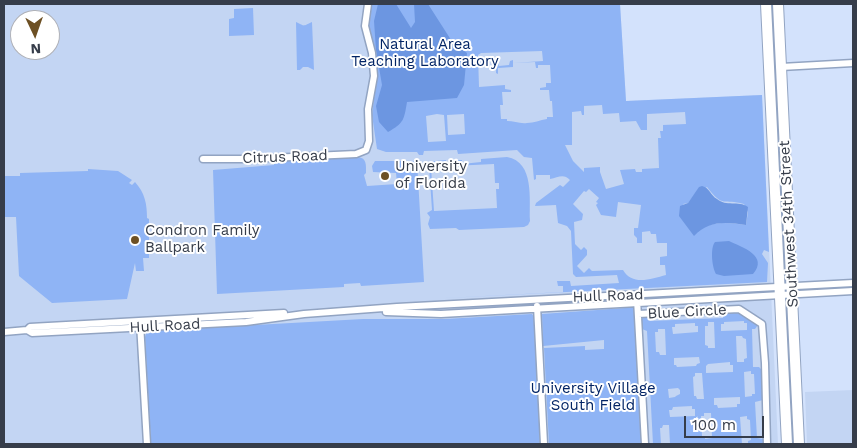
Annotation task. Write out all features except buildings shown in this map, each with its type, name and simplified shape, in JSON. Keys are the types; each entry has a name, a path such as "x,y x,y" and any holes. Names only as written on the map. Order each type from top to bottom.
{"main road":[{"name":"Southwest 34th Street","path":"766,4 787,444"},
{"name":"Southwest 34th Street","path":"778,4 799,444"},
{"path":"767,24 772,36 774,61 781,67"}],"street":[{"name":"Citrus Road","path":"203,159 360,154 366,150 369,141 368,109 374,72 372,50 365,26 368,4"},
{"path":"781,67 853,64"},
{"name":"Hull Road","path":"362,310 441,314 637,303 853,283"},
{"name":"Hull Road","path":"792,290 853,291"},
{"name":"Hull Road","path":"4,332 27,330 32,333 141,324 246,322 304,314 537,299 780,291"},
{"path":"637,295 645,444"},
{"path":"537,299 544,444"},
{"name":"Blue Circle","path":"638,314 739,309 762,324 767,444"},
{"path":"141,324 147,444"}],"shaded area":[{"name":"University of Florida","path":"4,4 620,4 626,101 762,95 778,444 4,444"},
{"path":"378,4 396,4 411,28 415,22 414,4 428,4 453,43 467,53 464,85 457,98 407,102 402,120 388,132 379,122 376,106 382,85 376,50 374,21"},
{"path":"699,187 707,188 721,201 748,207 746,225 718,223 706,227 694,236 679,216 680,206 688,203"},
{"path":"729,241 747,249 756,257 758,262 757,268 753,274 724,276 716,274 712,258 713,245 715,242"},
{"path":"853,390 853,444 807,444 805,392"}],"green space":[{"name":"Natural Area Teaching Laboratory","path":"371,4 620,4 626,101 762,95 769,252 764,250 762,254 768,263 767,282 426,299 563,292 563,286 558,286 557,281 570,281 571,286 619,283 617,275 576,277 573,274 571,231 567,226 558,223 556,205 535,206 536,203 560,185 563,187 570,180 563,176 550,179 550,175 536,175 534,180 532,158 524,157 517,150 458,154 457,150 424,151 423,155 419,155 417,152 386,152 377,149 372,115 377,72 368,26","holes":["542,51 543,61 513,63 535,62 536,68 538,68 538,65 550,65 551,83 546,83 546,87 540,88 540,90 549,90 553,117 547,117 547,119 532,123 501,119 500,105 503,105 502,92 511,92 511,90 505,89 505,85 479,87 478,55 481,53","602,105 603,114 619,113 620,122 636,121 641,130 647,130 647,114 685,112 686,124 663,125 663,131 660,131 661,138 658,138 659,168 642,169 642,172 636,172 635,169 620,170 624,184 606,189 600,167 584,168 584,172 573,161 565,145 572,145 572,112 581,111 582,115 584,115 584,106","464,114 465,134 448,135 447,115","444,115 446,141 428,142 426,116","707,187 717,198 724,202 744,204 748,212 746,225 718,223 701,228 683,204 688,203 695,194","589,189 599,198 596,205 601,215 616,217 618,202 641,205 638,228 634,228 634,235 637,238 637,243 642,243 642,232 650,231 651,234 656,234 657,243 667,243 667,256 660,257 660,265 665,265 666,275 637,280 631,278 623,270 592,271 589,268 584,273 577,266 587,255 587,250 584,247 581,250 575,244 574,222 582,220 583,214 573,204 584,191 586,192"]},
{"path":"253,8 254,35 229,36 229,19 234,18 234,9"},
{"path":"296,22 307,25 312,22 314,70 303,67 297,70"},
{"path":"513,60 513,67 498,68 498,74 496,73 496,62 498,62 499,66 509,65 510,61"},
{"path":"358,157 365,162 366,173 364,175 367,186 397,184 396,173 373,172 372,166 375,161 417,161 424,282 361,286 360,283 344,284 344,287 217,294 213,170 274,165 274,161"},
{"path":"507,157 516,160 522,166 529,183 530,221 528,225 524,227 459,230 456,228 430,229 428,224 430,217 427,213 432,210 429,166 425,165 426,162 446,160 446,164 456,164 456,160 462,160 462,164 481,162 481,159","holes":["494,164 495,183 499,183 499,189 496,189 497,208 434,211 431,167"]},
{"path":"88,169 118,171 132,180 129,183 132,185 135,182 141,190 147,208 147,218 149,219 149,258 143,258 144,271 136,271 135,263 127,299 52,303 19,276 16,217 4,217 4,176 20,176 20,173 88,171"},
{"name":"University Village South Field","path":"633,308 635,313 642,444 549,444 544,348 585,346 585,350 604,349 604,340 543,346 542,314"},
{"path":"738,312 758,325 755,329 752,329 753,367 759,367 762,370 763,400 755,402 757,438 763,439 764,443 748,443 751,440 750,420 747,419 747,416 740,417 742,443 670,444 669,425 663,425 660,428 661,444 653,444 647,331 642,329 642,318 648,317 650,321 723,318 724,313","holes":["744,321 744,323 747,323 747,330 721,331 721,324 724,324 724,322","708,322 714,322 715,348 708,348 705,345 705,326 708,326","695,323 695,326 698,326 698,332 673,334 672,327 675,327 675,324","658,329 665,329 666,355 660,355 659,352 656,352 655,332 658,332","736,336 742,336 746,339 747,358 744,359 744,362 737,362","699,357 700,363 696,366 677,367 674,365 674,358","730,362 730,365 733,365 733,372 706,373 706,366 708,364","751,371 751,374 754,374 755,394 745,397 744,372","695,373 702,373 704,399 697,399 694,396 693,377","678,388 680,390 680,394 669,398 668,389","740,397 740,404 737,404 737,407 718,408 717,405 714,405 714,398","692,406 692,409 695,409 695,416 670,417 669,410 672,410 673,407","704,413 711,413 712,438 705,439 705,436 702,436 701,416 704,416"]},
{"path":"532,314 534,317 540,444 151,444 145,337 147,331 363,319 445,319"}],"place":[{"name":"University of Florida","path":"385,176"},
{"name":"Condron Family Ballpark","path":"135,240"}]}
